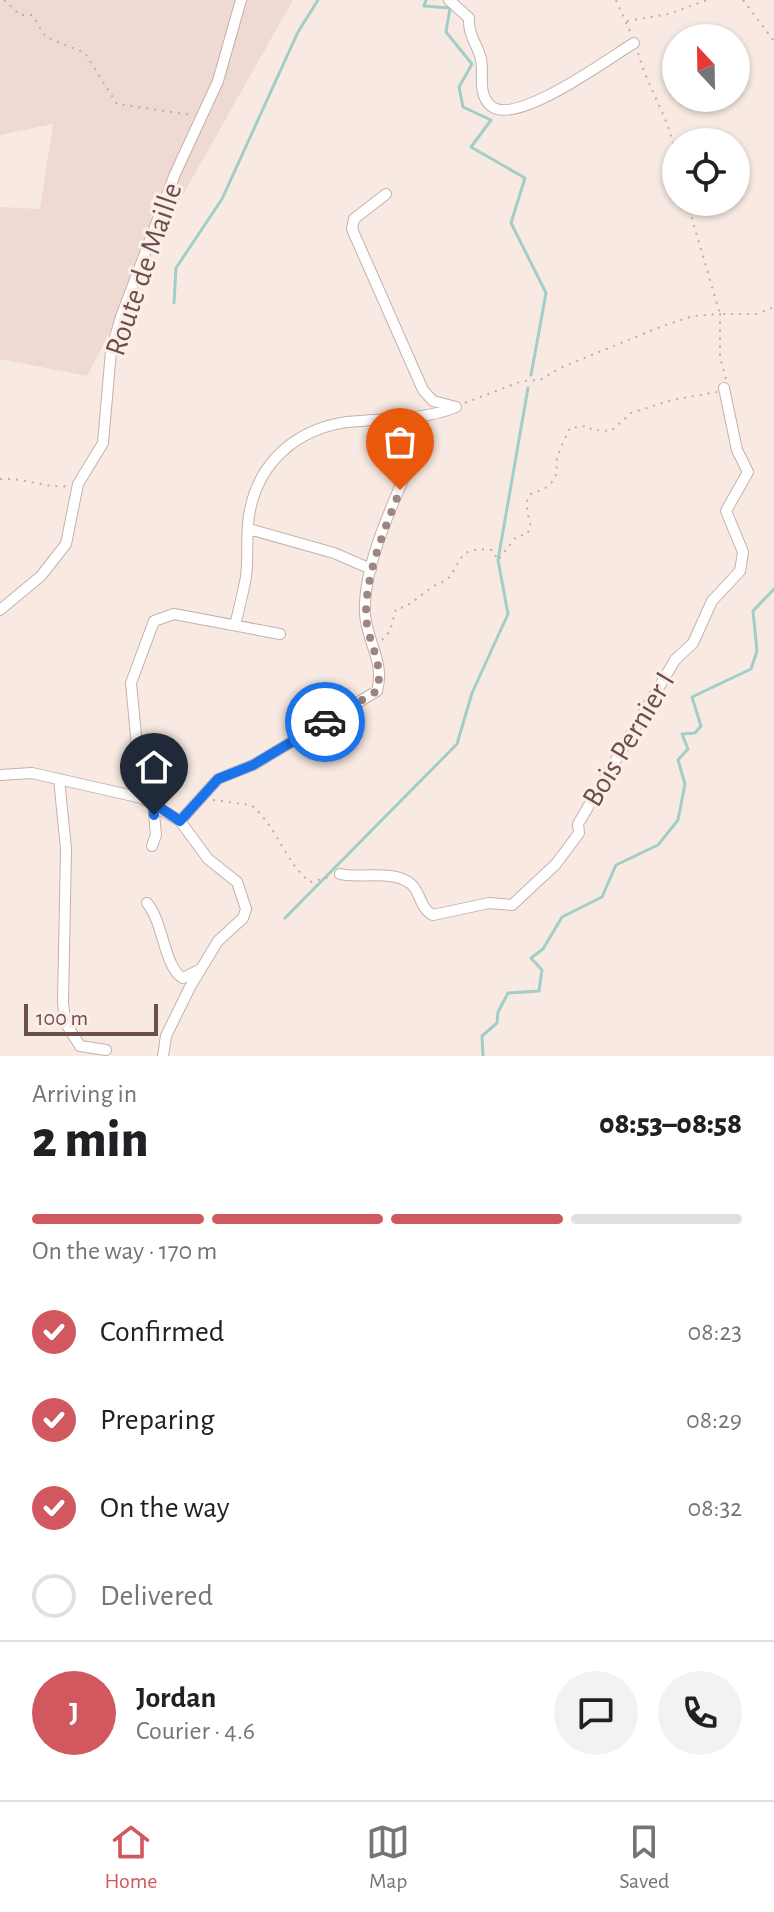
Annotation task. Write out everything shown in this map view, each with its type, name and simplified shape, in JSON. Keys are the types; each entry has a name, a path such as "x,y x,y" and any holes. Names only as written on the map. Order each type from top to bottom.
{"street":[{"name":"Route de Maille","path":"0,610 41,576 66,544 78,484 103,443 111,351 121,317 218,81 241,0"},
{"path":"449,0 469,18 468,34 481,59 483,96 491,106 502,111 530,106 634,43"},
{"path":"386,194 354,219 352,229 413,370 433,401 456,407"},
{"name":"Bois Pernier I","path":"340,874 378,874 406,880 414,886 421,904 433,915 489,903 512,905 556,864 579,833 578,824 654,693 675,660 693,643 712,601 740,571 743,552 726,511 748,472 737,450 724,388"},
{"path":"420,418 433,401"},
{"path":"235,625 246,579 250,509 269,461 296,439 343,423 420,418 456,407"},
{"path":"180,821 218,779 253,765 377,691 381,678 377,652 365,615 371,569 423,433"},
{"path":"249,529 334,553 371,569"},
{"path":"142,798 131,683 154,621 174,614 280,634"},
{"path":"0,775 32,773 142,798 180,821 208,859 237,882 246,909 236,927 218,941 201,969 166,1036 163,1056"},
{"path":"59,779 66,849 62,970 65,1022 80,1046 106,1050"},
{"path":"152,846 156,835 153,803"},
{"path":"147,903 158,918 170,962 179,976 183,978 201,969"}],"path":[{"path":"4,0 20,15 32,15 46,37 85,53 117,104 201,117"},
{"path":"616,0 646,81 669,128"},
{"path":"626,22 669,14 707,0"},
{"path":"743,0 774,41"},
{"path":"377,652 390,631 396,609 407,606 435,584 446,581 460,555 492,550 498,560 516,537 527,534 531,527 525,505 529,495 551,482 557,474 558,456 570,428 588,426 592,430 611,431 631,413 724,388 720,314 691,216"},
{"path":"456,407 522,381 540,380 560,368 693,316 757,314 774,307"},
{"path":"0,479 31,480 58,488 78,484"},
{"path":"196,804 217,800 251,805 268,823 287,858 310,882 340,874"}],"shaded area":[{"path":"0,0 293,0 163,230 87,376 0,359 0,207 40,209 53,124 0,135"}],"waterway":[{"path":"174,303 176,268 222,199 298,32 318,0"},
{"path":"426,0 424,6 450,8 446,32 472,64 459,87 463,107 491,120 471,147 525,178 511,223 546,293 531,375"},
{"path":"285,918 457,744 472,693 508,614 498,560 528,388"},
{"path":"483,1056 482,1036 497,1023 498,1012 508,993 539,991 542,970 531,958 543,949 562,917 602,897 616,865 658,845 678,820 685,784 678,760 688,749 682,734 695,733 701,726 692,697 751,669 757,651 753,611 774,589"}],"way so far":[{"path":"325,722 377,691 381,678 378,655 365,615 371,569 400,490"}],"route":[{"path":"154,815 153,803 180,821 218,779 238,773 325,722"}]}
